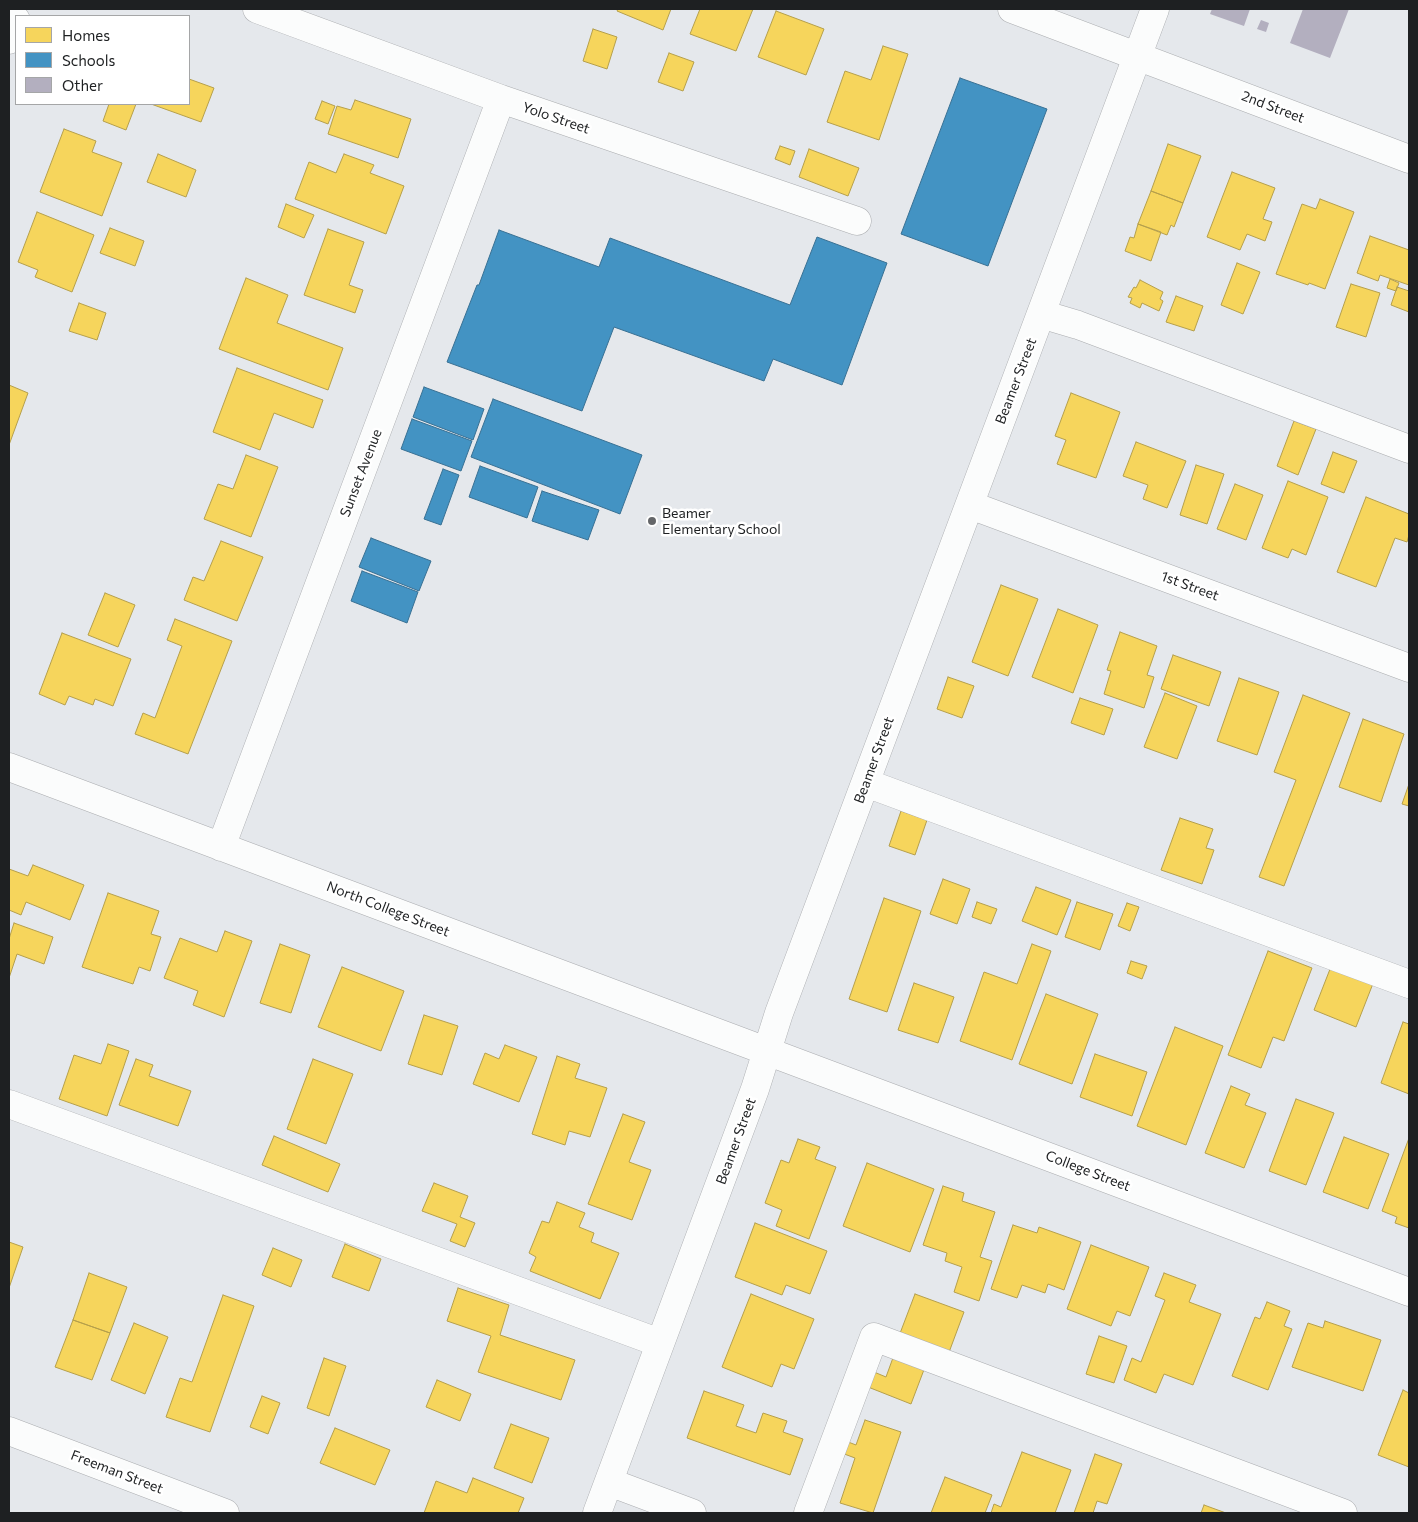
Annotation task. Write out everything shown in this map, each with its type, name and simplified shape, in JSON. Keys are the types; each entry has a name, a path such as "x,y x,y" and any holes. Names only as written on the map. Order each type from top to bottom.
{"street":[{"name":"Yolo Street","path":"257,9 501,99 857,221"},
{"name":"2nd Street","path":"1012,9 1409,159"},
{"name":"Beamer Street","path":"597,1513 755,1089 779,1013 1155,9"},
{"path":"9,40 15,23"},
{"name":"Sunset Avenue","path":"221,847 501,99"},
{"path":"1041,314 1078,325 1409,449"},
{"name":"1st Street","path":"970,504 1409,668"},
{"name":"North College Street","path":"9,767 767,1051"},
{"path":"866,782 1409,984"},
{"name":"College Street","path":"767,1051 1409,1292"},
{"path":"9,1104 660,1343"},
{"path":"808,1513 874,1337 1343,1513"},
{"name":"Freeman Street","path":"9,1431 225,1513"},
{"path":"609,1482 692,1513"}],"building: Homes":[{"path":"618,9 671,9 663,30 617,11"},
{"path":"700,9 753,9 736,51 690,34"},
{"path":"776,11 824,29 806,75 758,57"},
{"path":"593,29 617,37 607,69 583,61"},
{"path":"883,46 908,54 879,140 827,122 845,71 871,80"},
{"path":"669,53 694,62 683,91 658,82"},
{"path":"190,79 214,88 201,122 154,105 190,105"},
{"path":"355,100 411,119 398,158 328,134 337,106 351,110"},
{"path":"322,101 335,106 328,124 315,119"},
{"path":"109,105 136,105 126,130 103,121"},
{"path":"64,129 96,141 92,152 122,163 102,216 40,192"},
{"path":"1168,144 1201,156 1183,203 1151,191"},
{"path":"780,146 795,151 790,165 775,159"},
{"path":"809,149 859,168 848,196 799,177"},
{"path":"158,154 196,170 186,197 147,182"},
{"path":"344,154 374,165 370,173 404,186 386,234 295,199 309,162 336,173"},
{"path":"1232,172 1275,188 1263,219 1272,222 1265,241 1247,234 1240,250 1207,237"},
{"path":"1151,191 1183,203 1174,227 1171,225 1167,235 1138,224"},
{"path":"1320,199 1354,212 1325,289 1276,274 1302,204 1316,209"},
{"path":"286,204 314,215 304,238 278,227"},
{"path":"37,212 94,235 72,292 35,277 38,270 18,262"},
{"path":"1138,224 1161,232 1151,261 1125,251 1130,237 1134,238"},
{"path":"110,228 144,241 135,266 100,253"},
{"path":"328,229 364,242 349,285 363,290 355,313 304,295"},
{"path":"1370,236 1409,250 1409,285 1380,275 1378,281 1357,273"},
{"path":"1237,263 1260,272 1243,314 1221,305"},
{"path":"246,278 288,295 277,323 343,348 328,390 219,349"},
{"path":"1390,279 1399,283 1396,291 1387,288"},
{"path":"1140,280 1163,292 1160,299 1163,301 1159,311 1142,303 1140,308 1130,303 1132,298 1128,297"},
{"path":"1351,284 1380,293 1366,337 1336,327"},
{"path":"1397,287 1409,291 1409,312 1391,305"},
{"path":"1176,296 1203,306 1194,331 1166,322"},
{"path":"79,303 106,313 97,340 69,331"},
{"path":"237,368 323,400 313,428 274,413 260,450 213,432"},
{"path":"9,385 28,393 9,445"},
{"path":"1071,393 1120,412 1096,478 1057,464 1066,440 1055,436"},
{"path":"1294,421 1316,429 1298,475 1277,466"},
{"path":"1136,442 1186,461 1167,508 1143,499 1148,485 1123,476"},
{"path":"1333,452 1357,461 1344,493 1321,484"},
{"path":"246,455 278,467 251,537 204,519 218,484 233,489"},
{"path":"1196,465 1224,474 1207,524 1180,515"},
{"path":"1288,481 1328,497 1306,555 1292,549 1288,558 1262,548"},
{"path":"1235,484 1263,495 1246,540 1217,529"},
{"path":"1366,497 1409,514 1407,542 1395,538 1376,587 1337,572"},
{"path":"221,541 263,557 237,621 184,600 193,577 204,581"},
{"path":"1001,585 1038,599 1008,676 972,662"},
{"path":"105,593 135,605 118,647 88,635"},
{"path":"1058,609 1098,625 1073,693 1032,677"},
{"path":"175,619 232,641 188,754 135,734 143,713 155,718 182,646 167,640"},
{"path":"1120,632 1157,646 1147,675 1154,677 1144,708 1104,694 1111,671 1107,670"},
{"path":"62,633 131,659 113,706 95,699 93,705 69,696 65,705 39,694"},
{"path":"1173,655 1221,672 1209,706 1161,689"},
{"path":"948,677 974,686 962,718 937,709"},
{"path":"1239,678 1279,692 1257,755 1217,741"},
{"path":"1165,693 1197,706 1177,759 1144,747"},
{"path":"1303,695 1350,713 1284,886 1259,877 1296,780 1274,772"},
{"path":"1080,698 1113,709 1104,735 1071,723"},
{"path":"1363,719 1404,734 1381,802 1339,787"},
{"path":"1409,784 1409,806 1402,804"},
{"path":"901,811 927,820 915,855 889,846"},
{"path":"1180,818 1213,829 1206,848 1214,850 1202,884 1161,870"},
{"path":"33,865 84,885 70,920 26,902 21,915 9,910 9,869 28,876"},
{"path":"943,879 970,889 957,924 930,914"},
{"path":"1036,887 1071,900 1057,935 1022,921"},
{"path":"108,893 159,911 151,934 161,937 150,971 139,967 133,984 82,967"},
{"path":"884,898 921,911 887,1012 849,999"},
{"path":"977,902 997,909 991,924 972,917"},
{"path":"1077,902 1113,914 1100,950 1065,937"},
{"path":"1127,903 1139,907 1130,931 1118,926"},
{"path":"14,923 53,937 44,964 17,954 9,978 9,939"},
{"path":"225,931 252,941 224,1017 193,1005 198,991 164,978 180,938 217,952"},
{"path":"280,944 310,955 291,1013 260,1003"},
{"path":"1032,944 1051,951 1012,1060 960,1041 984,972 1017,984"},
{"path":"1268,951 1312,968 1284,1041 1273,1037 1261,1068 1228,1055"},
{"path":"1131,961 1147,966 1142,979 1127,973"},
{"path":"1332,964 1374,981 1356,1027 1314,1010"},
{"path":"342,967 404,991 381,1051 318,1027"},
{"path":"914,983 954,997 938,1043 898,1030"},
{"path":"1046,994 1098,1014 1072,1084 1019,1064"},
{"path":"424,1015 458,1026 442,1075 408,1064"},
{"path":"1403,1022 1409,1024 1409,1094 1381,1083"},
{"path":"1175,1027 1223,1046 1186,1145 1137,1126"},
{"path":"108,1044 129,1051 107,1116 59,1099 74,1055 101,1064"},
{"path":"505,1045 537,1057 519,1102 473,1084 485,1053 499,1059"},
{"path":"1095,1054 1147,1072 1132,1116 1080,1097"},
{"path":"557,1056 580,1064 575,1078 607,1088 590,1137 569,1131 565,1145 532,1134"},
{"path":"136,1059 153,1065 149,1076 191,1091 178,1126 119,1105"},
{"path":"313,1059 353,1074 326,1144 287,1129"},
{"path":"1231,1086 1250,1094 1245,1105 1266,1113 1244,1168 1205,1153"},
{"path":"1296,1099 1334,1113 1306,1185 1269,1171"},
{"path":"623,1114 645,1122 629,1162 651,1170 632,1220 588,1204"},
{"path":"274,1136 340,1164 328,1192 262,1165"},
{"path":"1344,1137 1389,1154 1368,1209 1323,1192"},
{"path":"1409,1138 1409,1228 1395,1223 1397,1217 1382,1211"},
{"path":"798,1139 820,1147 815,1159 836,1167 809,1239 776,1226 782,1210 765,1203 781,1160 789,1163"},
{"path":"867,1163 934,1189 910,1252 843,1226"},
{"path":"434,1183 468,1196 460,1217 475,1223 465,1247 450,1241 457,1224 422,1211"},
{"path":"943,1186 964,1193 962,1201 995,1212 980,1257 992,1261 979,1301 954,1292 962,1267 945,1261 947,1253 923,1245"},
{"path":"557,1202 585,1213 579,1227 594,1233 591,1242 619,1253 600,1299 530,1271 536,1257 529,1253 542,1221 549,1223"},
{"path":"755,1223 827,1251 810,1294 786,1285 782,1295 735,1277"},
{"path":"1013,1225 1037,1233 1039,1227 1081,1242 1064,1290 1048,1284 1045,1293 1022,1285 1017,1298 991,1289"},
{"path":"9,1242 23,1247 9,1288"},
{"path":"345,1244 381,1259 369,1291 332,1277"},
{"path":"1091,1245 1149,1267 1130,1316 1117,1311 1111,1326 1067,1309"},
{"path":"273,1248 302,1260 291,1287 262,1275"},
{"path":"89,1273 127,1287 110,1333 73,1320"},
{"path":"1164,1273 1196,1285 1189,1302 1221,1314 1193,1385 1164,1374 1156,1393 1124,1380 1132,1358 1141,1362 1165,1300 1155,1296"},
{"path":"458,1288 509,1305 500,1335 575,1360 561,1400 478,1372 491,1336 447,1321"},
{"path":"751,1294 814,1319 794,1369 781,1364 772,1387 722,1367"},
{"path":"915,1294 964,1312 948,1355 899,1336"},
{"path":"223,1295 254,1306 210,1432 166,1417 180,1378 192,1382"},
{"path":"1267,1302 1290,1311 1284,1326 1292,1329 1268,1390 1232,1376 1255,1317 1260,1319"},
{"path":"73,1320 110,1333 92,1380 55,1367"},
{"path":"1325,1321 1381,1340 1363,1391 1292,1367 1308,1323 1323,1328"},
{"path":"134,1323 168,1337 145,1394 111,1380"},
{"path":"1099,1336 1127,1346 1114,1383 1086,1374"},
{"path":"894,1355 925,1367 911,1404 868,1387 874,1372 886,1377"},
{"path":"324,1358 346,1366 329,1416 307,1408"},
{"path":"437,1380 471,1394 460,1421 426,1407"},
{"path":"1403,1390 1409,1393 1409,1467 1378,1455"},
{"path":"704,1391 744,1405 736,1426 756,1433 763,1413 787,1421 783,1432 803,1439 790,1475 687,1438"},
{"path":"262,1396 280,1403 268,1434 250,1427"},
{"path":"865,1420 901,1432 873,1513 840,1503 855,1458 839,1452 843,1440 856,1445"},
{"path":"511,1424 549,1438 532,1483 494,1468"},
{"path":"335,1428 390,1450 375,1485 320,1463"},
{"path":"1022,1452 1071,1470 1055,1513 991,1513 994,1504 1001,1507"},
{"path":"1095,1454 1122,1464 1107,1504 1097,1501 1093,1513 1074,1513"},
{"path":"945,1477 992,1495 985,1513 931,1513"},
{"path":"473,1478 524,1498 518,1513 424,1513 436,1481 467,1493"},
{"path":"1204,1505 1226,1513 1201,1513"}],"building: Schools":[{"path":"960,78 1047,109 988,266 901,234"},
{"path":"499,230 599,267 610,238 790,305 817,237 887,263 842,385 773,359 764,381 614,327 582,411 447,362 477,285 479,285"},
{"path":"424,387 484,409 473,440 413,417"},
{"path":"493,399 642,455 620,514 471,457"},
{"path":"412,419 472,441 461,471 401,449"},
{"path":"480,466 538,487 527,518 469,497"},
{"path":"443,469 459,475 441,525 424,519"},
{"path":"542,491 599,510 588,540 532,521"},
{"path":"371,538 431,561 419,591 359,567"},
{"path":"362,571 418,592 407,623 351,601"}],"building: Other":[{"path":"1212,9 1250,9 1244,26 1210,14"},
{"path":"1303,9 1349,9 1330,58 1290,43"},
{"path":"1261,20 1269,23 1266,32 1257,29"}],"place":[{"name":"Beamer Elementary School","path":"652,521"}]}
